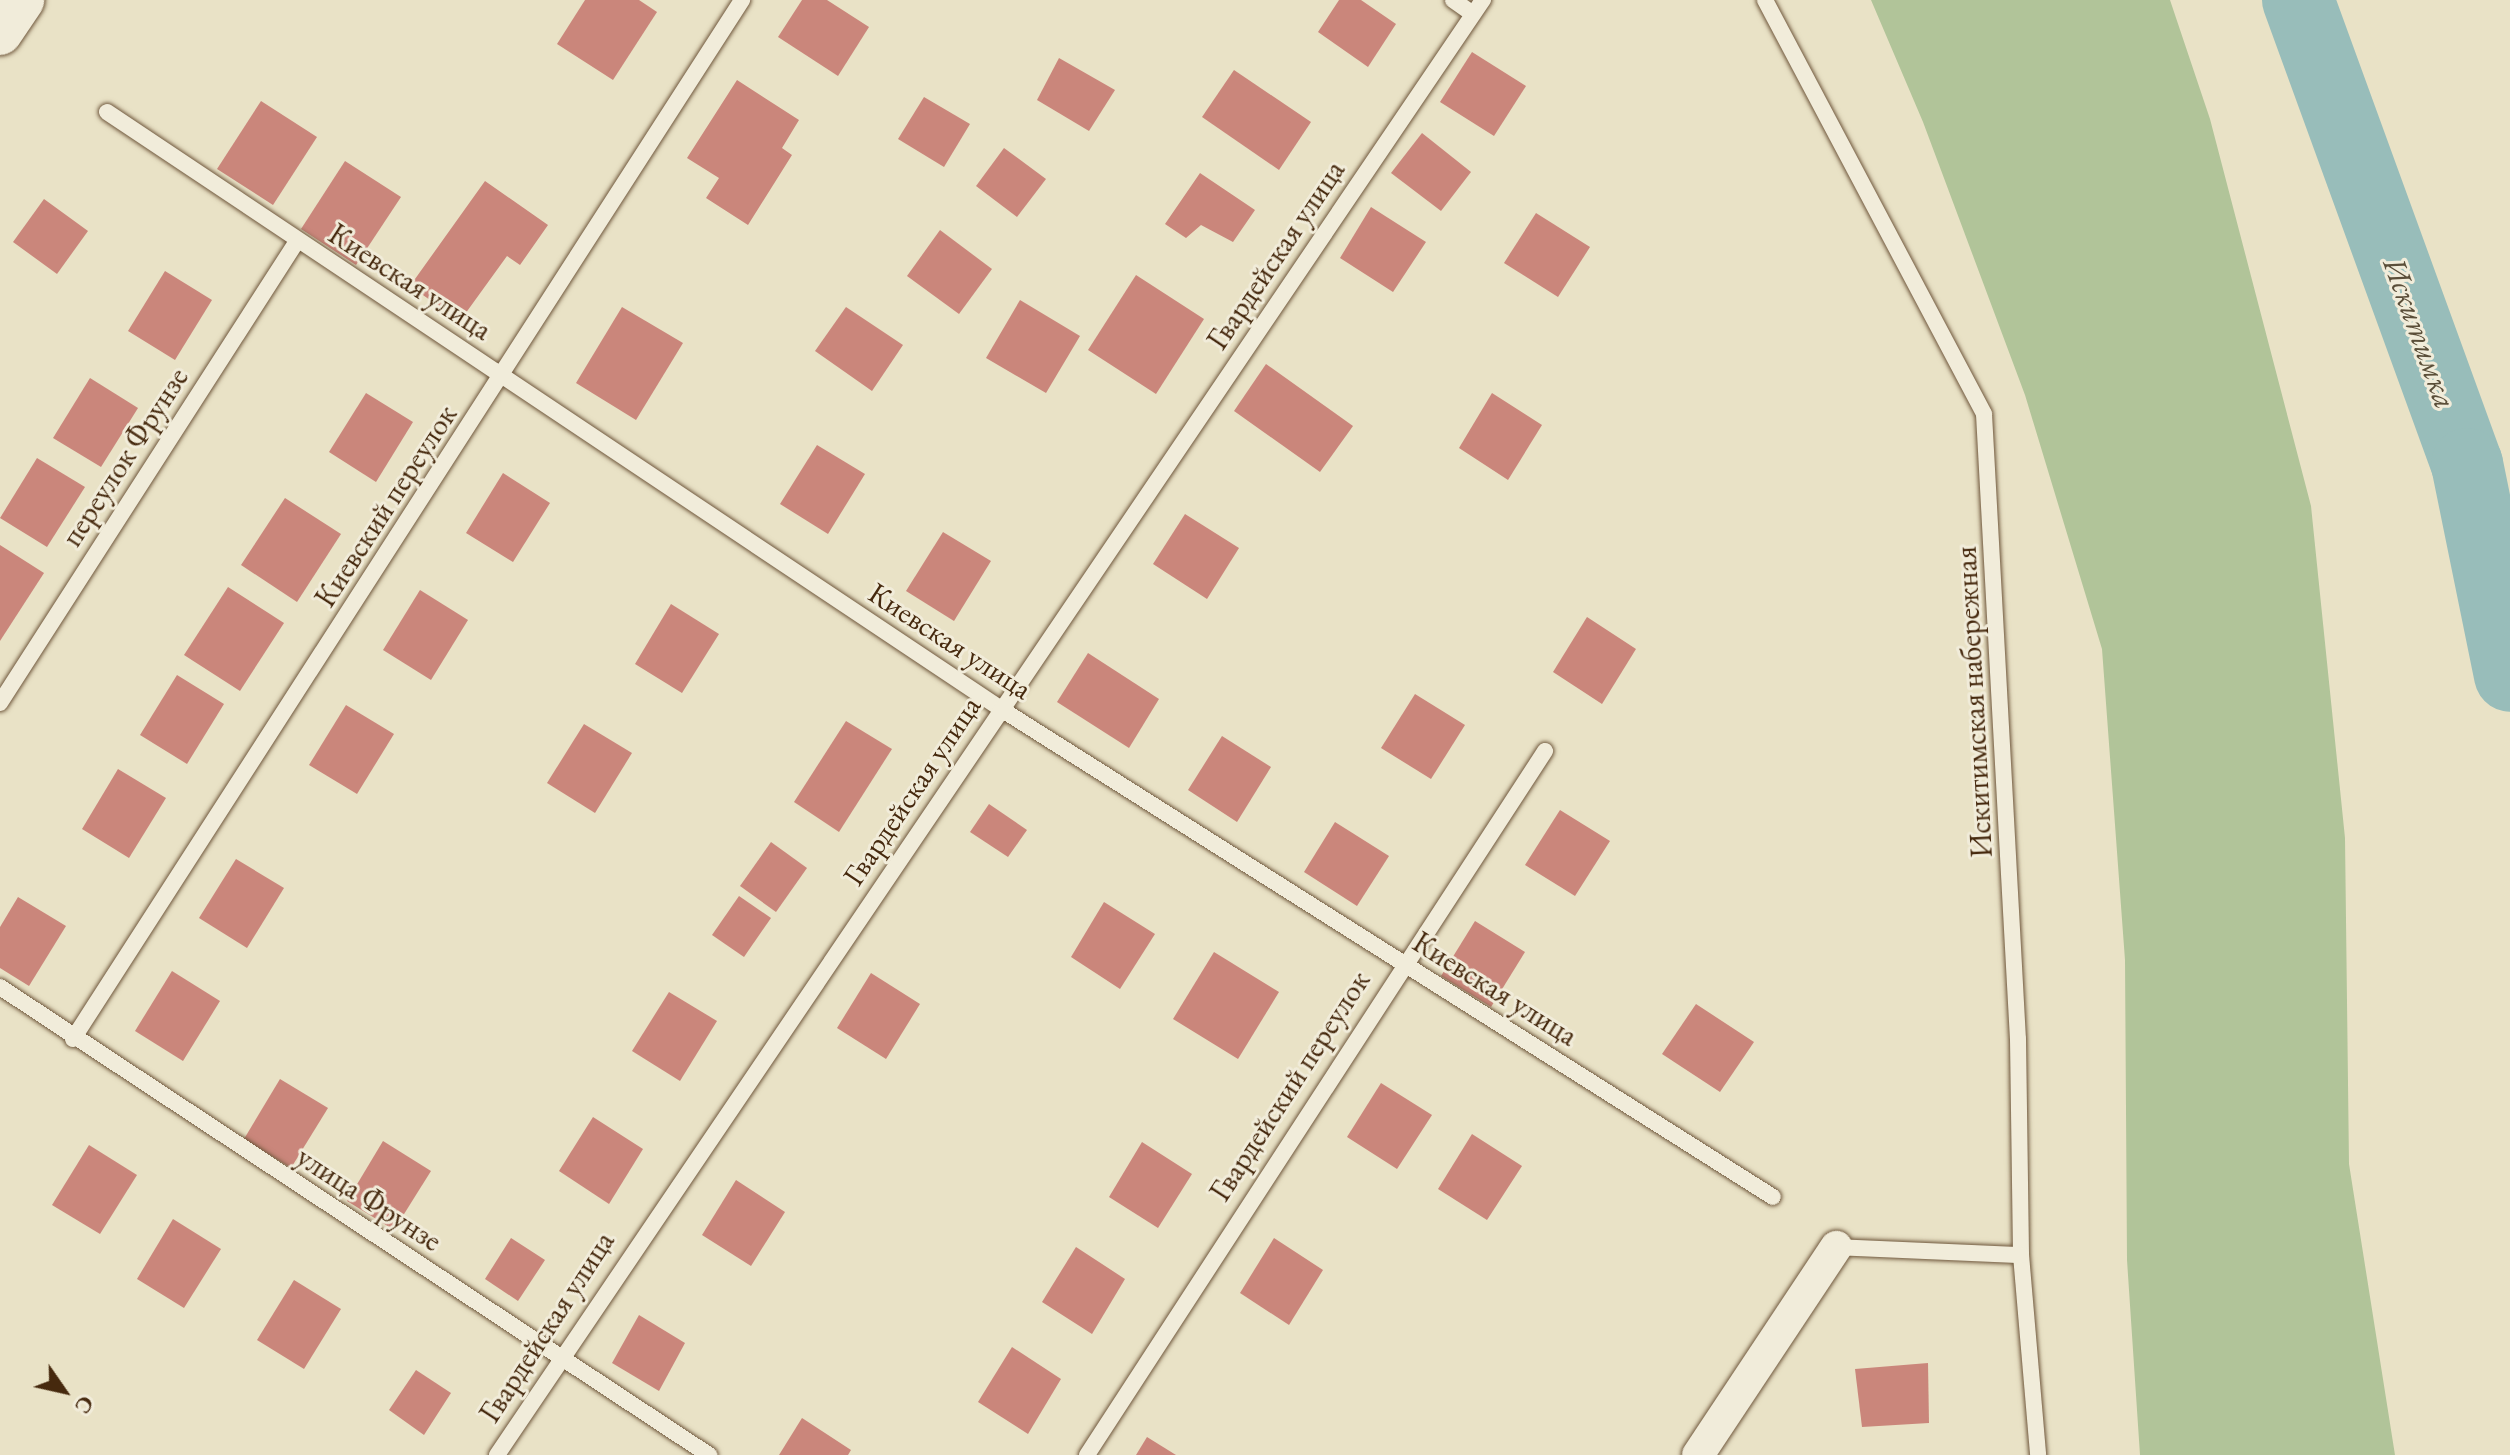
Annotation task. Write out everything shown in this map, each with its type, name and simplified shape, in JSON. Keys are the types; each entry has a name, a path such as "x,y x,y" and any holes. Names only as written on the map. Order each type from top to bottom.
{"main road":[{"path":"0,33 22,0"}],"street":[{"path":"1698,1455 1836,1247"}],"lane":[{"name":"Киевский переулок","path":"73,1039 742,0"},
{"path":"1453,0 1478,7"},
{"name":"Искитимская набережная","path":"1765,0 1984,414 1997,585 2018,1039 2021,1255 2038,1455"},
{"name":"Гвардейская улица","path":"497,1455 559,1357 1478,7"},
{"name":"Киевская улица","path":"107,112 1001,709 1773,1197"},
{"name":"переулок Фрунзе","path":"0,703 297,241"},
{"name":"Гвардейский переулок","path":"1087,1455 1402,964 1545,751"},
{"name":"улица Фрунзе","path":"0,987 73,1039 709,1455"},
{"path":"1836,1247 2021,1255"}],"green space":[{"path":"1871,0 2170,0 2210,119 2311,506 2345,838 2349,1164 2395,1455 2140,1455 2127,1260 2125,960 2102,649 2025,395 1923,122"}],"building":[{"path":"585,0 639,0 657,12 613,80 557,44"},
{"path":"802,0 827,0 869,27 838,76 778,37"},
{"path":"1339,0 1361,0 1396,24 1368,67 1318,32"},
{"path":"1472,52 1526,86 1494,136 1440,102"},
{"path":"1059,58 1115,90 1089,131 1037,100"},
{"path":"1234,70 1311,122 1279,170 1202,117"},
{"path":"737,80 799,120 782,148 792,155 748,225 706,198 719,178 687,158"},
{"path":"924,97 970,124 944,167 898,139"},
{"path":"261,101 317,137 273,205 217,169"},
{"path":"1422,133 1471,172 1441,211 1391,173"},
{"path":"1004,148 1046,179 1017,217 976,186"},
{"path":"345,161 401,197 356,265 301,229"},
{"path":"1200,173 1255,210 1233,242 1201,225 1186,238 1165,224"},
{"path":"485,181 548,225 520,265 507,256 460,321 410,286"},
{"path":"44,199 88,231 57,274 13,242"},
{"path":"1371,207 1426,242 1393,292 1340,258"},
{"path":"1536,213 1590,247 1558,297 1504,263"},
{"path":"940,230 992,269 959,314 907,276"},
{"path":"165,271 212,300 175,360 128,331"},
{"path":"1136,275 1204,319 1156,394 1088,350"},
{"path":"1020,300 1080,336 1046,393 986,358"},
{"path":"622,307 683,343 636,420 576,383"},
{"path":"846,307 903,345 872,391 815,351"},
{"path":"1266,364 1353,426 1320,472 1234,411"},
{"path":"90,378 138,408 101,467 53,438"},
{"path":"366,393 413,422 376,482 329,452"},
{"path":"1492,393 1542,425 1508,480 1459,448"},
{"path":"817,445 865,474 828,534 780,504"},
{"path":"37,458 85,487 47,547 0,518"},
{"path":"503,473 550,503 513,562 466,533"},
{"path":"285,498 341,534 297,602 241,565"},
{"path":"1185,514 1239,548 1207,599 1153,564"},
{"path":"943,532 991,561 954,621 906,591"},
{"path":"0,545 44,573 0,641"},
{"path":"228,587 284,623 240,691 184,655"},
{"path":"420,590 468,620 431,680 383,650"},
{"path":"671,604 719,634 682,693 635,664"},
{"path":"1587,617 1636,649 1602,704 1553,672"},
{"path":"1088,653 1159,699 1129,748 1057,702"},
{"path":"177,675 224,704 187,764 140,735"},
{"path":"1415,694 1465,725 1431,779 1381,748"},
{"path":"346,705 394,734 357,794 309,765"},
{"path":"846,721 892,749 839,832 794,802"},
{"path":"584,724 632,753 595,813 547,783"},
{"path":"1222,736 1271,767 1237,822 1188,790"},
{"path":"118,769 166,798 129,858 82,829"},
{"path":"989,804 1027,830 1008,857 970,832"},
{"path":"1560,810 1610,841 1575,896 1525,865"},
{"path":"1335,822 1389,856 1357,906 1304,872"},
{"path":"771,842 807,868 776,912 740,886"},
{"path":"236,859 284,888 247,948 199,918"},
{"path":"739,896 771,918 744,957 712,935"},
{"path":"18,897 66,926 29,986 0,968 0,927"},
{"path":"1104,902 1155,934 1120,989 1071,957"},
{"path":"1475,921 1525,952 1491,1007 1441,976"},
{"path":"1214,952 1279,992 1238,1059 1173,1019"},
{"path":"172,971 220,1001 183,1061 135,1031"},
{"path":"871,973 920,1004 886,1059 837,1028"},
{"path":"669,992 717,1021 680,1081 632,1051"},
{"path":"1696,1004 1754,1042 1720,1092 1662,1054"},
{"path":"280,1079 328,1108 291,1168 244,1139"},
{"path":"1381,1083 1432,1115 1397,1169 1347,1137"},
{"path":"593,1117 643,1149 609,1204 559,1171"},
{"path":"1472,1134 1522,1166 1487,1220 1438,1189"},
{"path":"383,1141 431,1171 394,1230 347,1201"},
{"path":"1142,1142 1192,1174 1158,1228 1109,1197"},
{"path":"89,1145 137,1175 100,1234 52,1205"},
{"path":"736,1180 785,1212 751,1266 702,1235"},
{"path":"173,1219 221,1249 184,1308 137,1279"},
{"path":"511,1238 545,1260 518,1301 485,1279"},
{"path":"1274,1238 1323,1270 1289,1325 1240,1293"},
{"path":"1076,1247 1125,1279 1092,1334 1042,1302"},
{"path":"294,1280 341,1309 304,1369 257,1340"},
{"path":"639,1315 685,1343 659,1391 612,1363"},
{"path":"1012,1347 1061,1379 1028,1434 978,1402"},
{"path":"1928,1363 1929,1423 1862,1427 1855,1369"},
{"path":"416,1370 451,1393 424,1435 389,1410"},
{"path":"802,1418 851,1450 848,1455 779,1455"},
{"path":"1147,1437 1176,1455 1136,1455"}],"waterway":[{"name":"Искитимка","path":"2298,0 2467,464 2510,676"}]}
